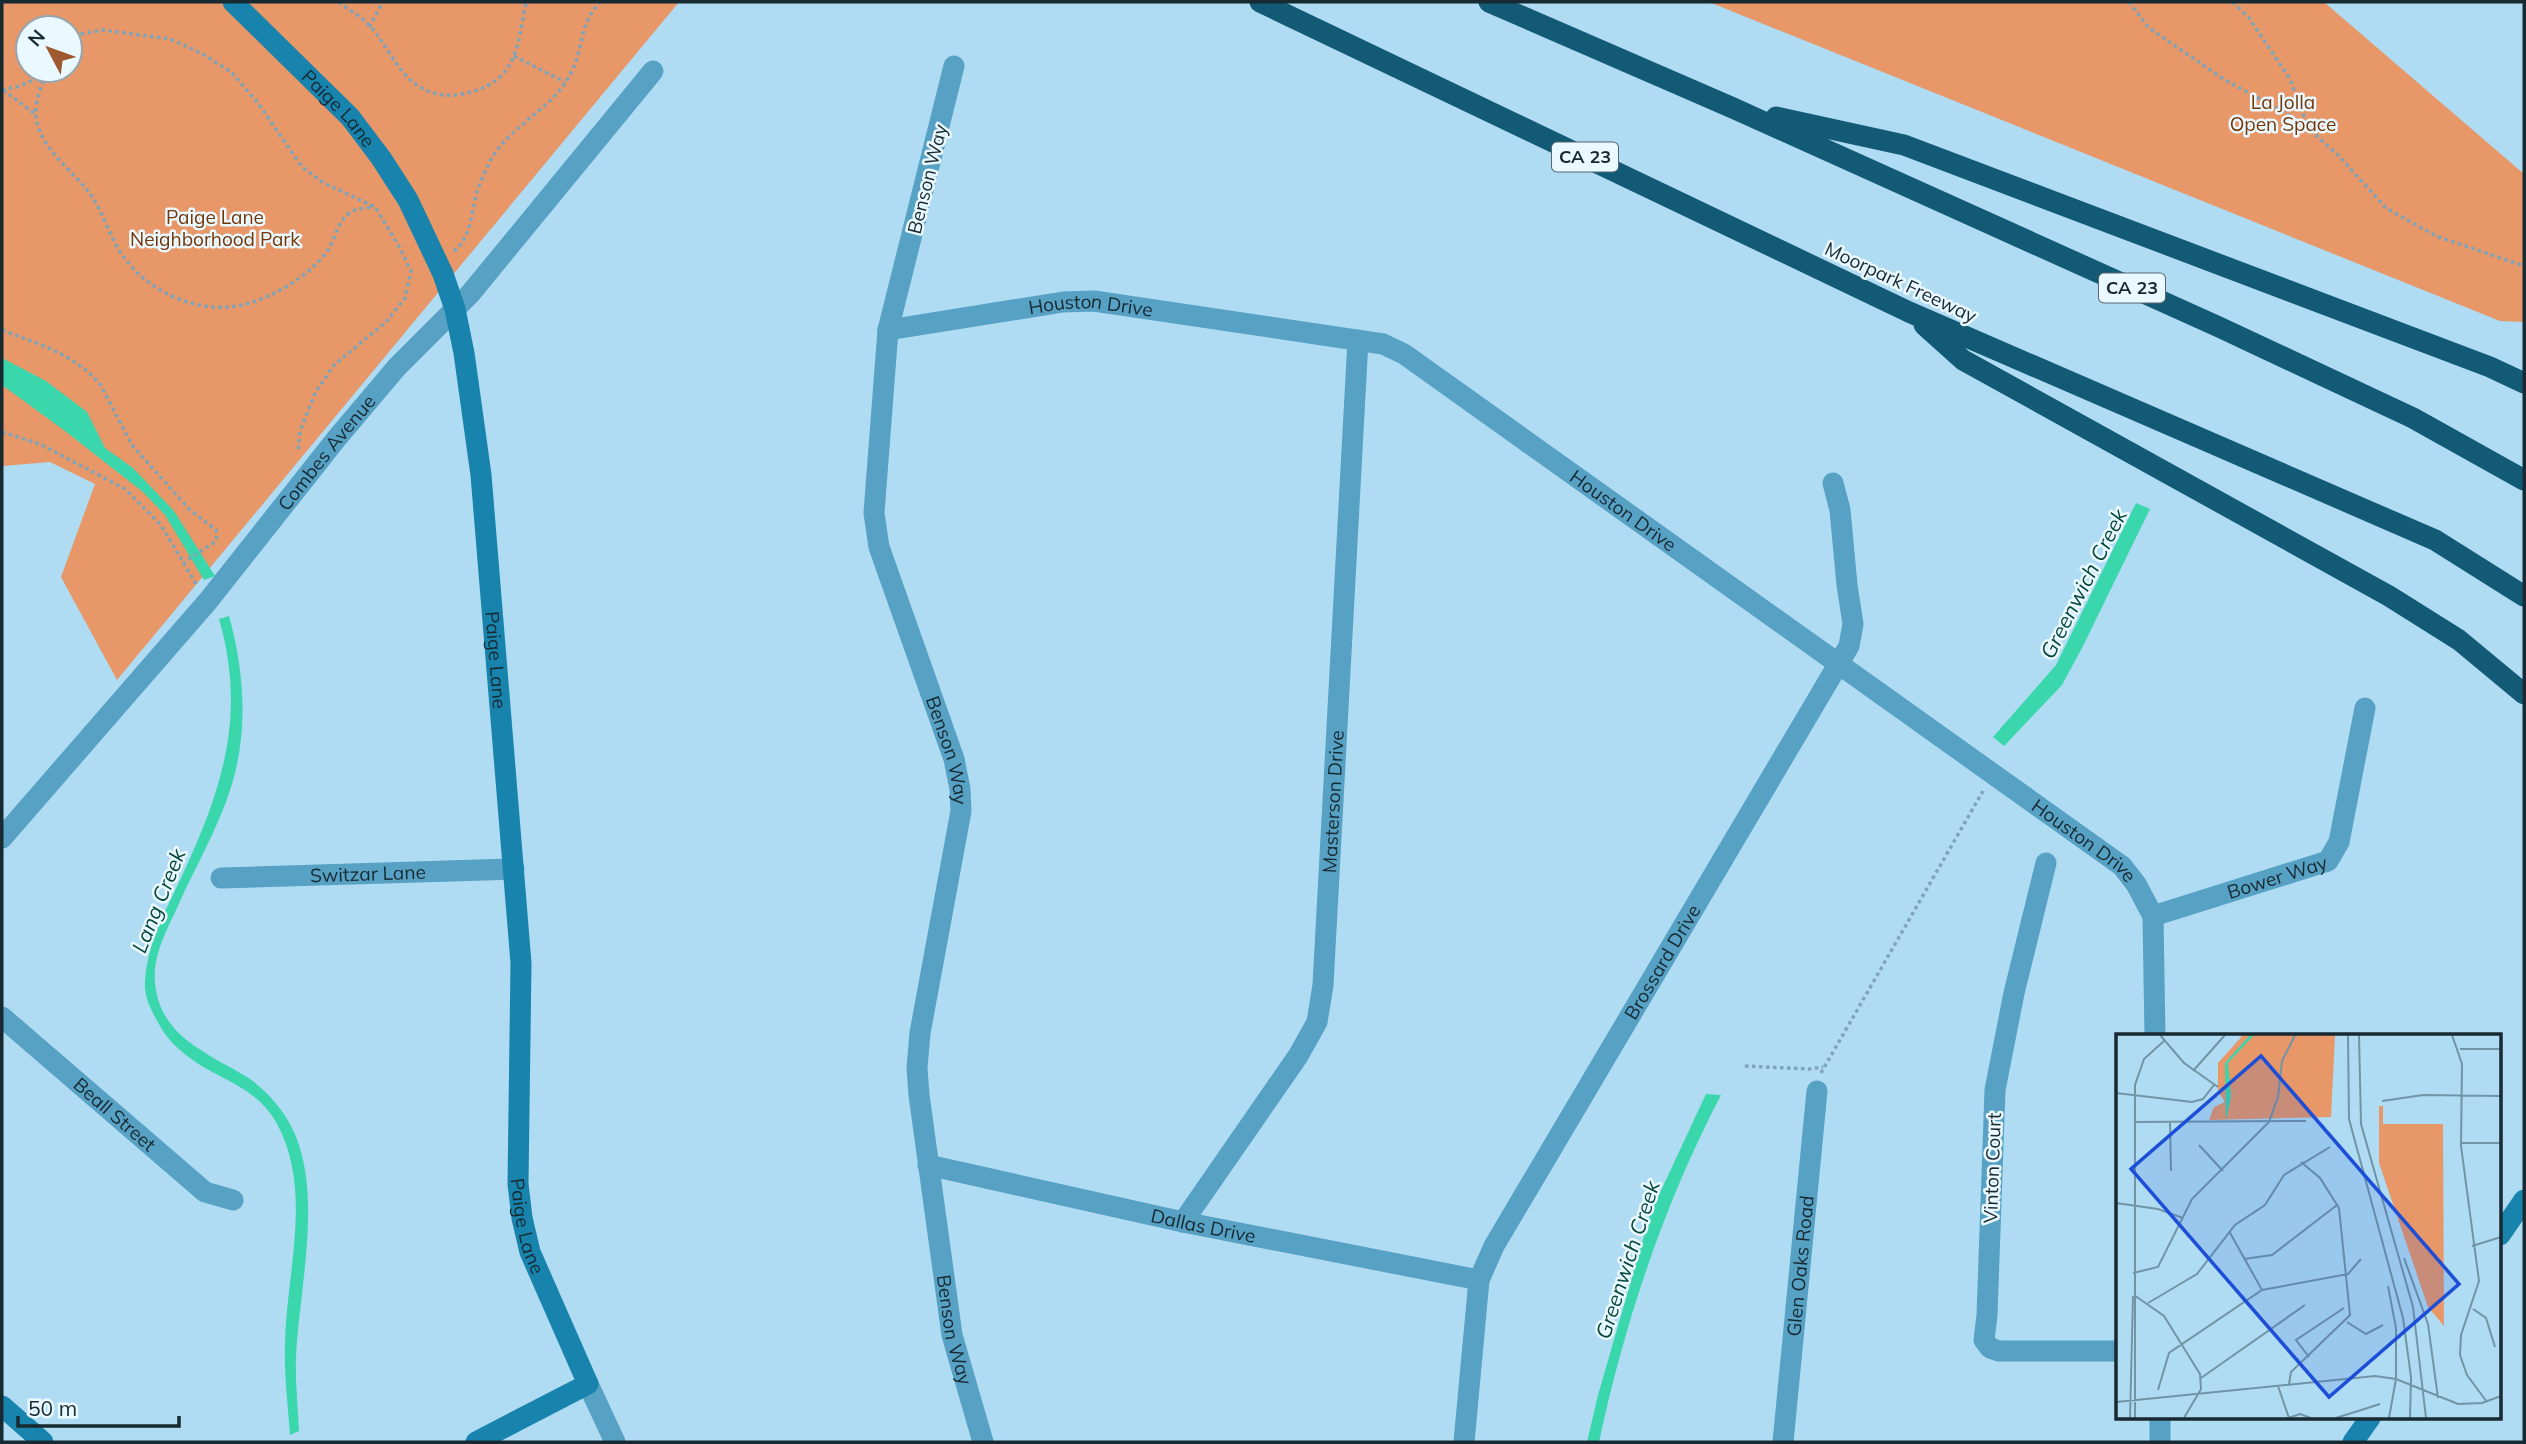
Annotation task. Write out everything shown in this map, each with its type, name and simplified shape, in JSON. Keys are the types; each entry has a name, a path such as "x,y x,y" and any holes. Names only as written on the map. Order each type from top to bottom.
{"highway":[{"name":"Moorpark Freeway","path":"1260,2 1909,312 2435,540 2524,596"},
{"name":"CA 23","path":"1489,2 1733,108 2353,390 2413,418 2524,480"},
{"path":"1733,108 1904,145 2490,367 2524,383"},
{"path":"1909,312 1963,360 2389,596 2459,640 2524,694"}],"street":[{"name":"Paige Lane","path":"233,2 350,117 381,158 408,200 438,262 456,309 481,475 521,963 518,1184 522,1218 530,1252 588,1384"},
{"name":"Benson Way","path":"954,66 888,330 874,513 878,547 954,759 960,789 961,811 920,1033 917,1068 951,1335 983,1442"},
{"name":"Combes Avenue","path":"2,838 208,601 397,367 456,309 653,71"},
{"name":"Houston Drive","path":"888,330 1063,302 1094,301 1383,344 1404,354 2122,866 2136,884 2153,916 2155,1034"},
{"name":"Masterson Drive","path":"1183,1222 1298,1056 1317,1022 1323,985 1358,340"},
{"name":"Brossard Drive","path":"1464,1442 1479,1280 1501,1234 1849,646 1853,624 1840,510 1833,483"},
{"name":"Bower Way","path":"2153,916 2328,861 2339,842 2365,708"},
{"name":"Vinton Court","path":"2046,863 2014,993 1995,1090 1984,1340 1990,1348 1999,1351 2116,1351"},
{"name":"Switzar Lane","path":"221,878 513,869"},
{"name":"Beall Street","path":"2,1017 205,1192 233,1200"},
{"name":"Glen Oaks Road","path":"1783,1442 1819,1083"},
{"name":"Dallas Drive","path":"928,1165 1183,1222 1479,1280"},
{"path":"2502,1232 2524,1200"},
{"path":"476,1442 588,1384 615,1442"},
{"path":"2,1406 43,1442"},
{"path":"2160,1420 2160,1442"},
{"path":"2353,1442 2369,1420"}],"path":[{"path":"339,2 369,27 404,73 421,88 447,97 479,91 501,77 520,43 526,2"},
{"path":"369,27 383,2"},
{"path":"438,262 459,247 470,222 478,187 496,152 559,92 579,51 581,32 590,12 600,2"},
{"path":"2129,2 2149,27 2225,80 2309,129 2338,155 2386,208 2435,236 2524,267"},
{"path":"2233,2 2249,18 2290,79 2309,129"},
{"path":"84,33 103,30 170,39 201,53 230,72 258,103 303,167 324,183 375,207 401,248 411,271 405,298 386,321 328,373 316,391 300,431 298,456"},
{"path":"514,56 565,82"},
{"path":"3,90 24,84"},
{"path":"43,84 36,115 39,130 53,152 92,197 118,249 134,270 162,293 194,303 229,307 271,296 306,275 328,250 342,220 354,210 375,207"},
{"path":"3,90 36,115"},
{"path":"2,330 68,357 100,384 132,446 189,509 216,530 218,536 215,542 186,561"},
{"path":"2,432 40,444 125,489 161,525 186,561 208,601"},
{"path":"1819,1083 1823,1067 1992,774"},
{"path":"1745,1066 1809,1069 1823,1067"}],"green space":[{"name":"Paige Lane Neighborhood Park","path":"2,2 679,2 117,680 61,577 95,484 50,462 2,466"},
{"name":"La Jolla Open Space","path":"1709,2 2324,2 2524,174 2524,322 2500,321"}],"shaded area":[{"path":"2,358 46,381 87,412 105,448 133,468 174,511 215,576 204,580 165,515 143,492 2,385"},
{"path":"2136,503 2150,509 2062,685 2004,746 1993,737 2056,665"},
{"path":"229,616 238,655 243,714 235,773 218,821 163,940 156,961 155,983 159,1002 176,1030 202,1051 247,1077 266,1093 288,1121 301,1153 307,1181 307,1241 296,1358 299,1431 290,1435 285,1345 296,1203 294,1175 287,1148 276,1122 256,1098 192,1060 172,1042 153,1013 145,986 146,968 153,941 196,846 226,752 231,688 219,619"},
{"path":"1706,1094 1721,1095 1700,1136 1648,1264 1621,1352 1599,1442 1587,1442 1651,1212"}],"water label":[{"name":"Greenwich Creek","path":"2084,584"},
{"name":"Lang Creek","path":"159,901"},
{"name":"Greenwich Creek","path":"1628,1260"}]}
